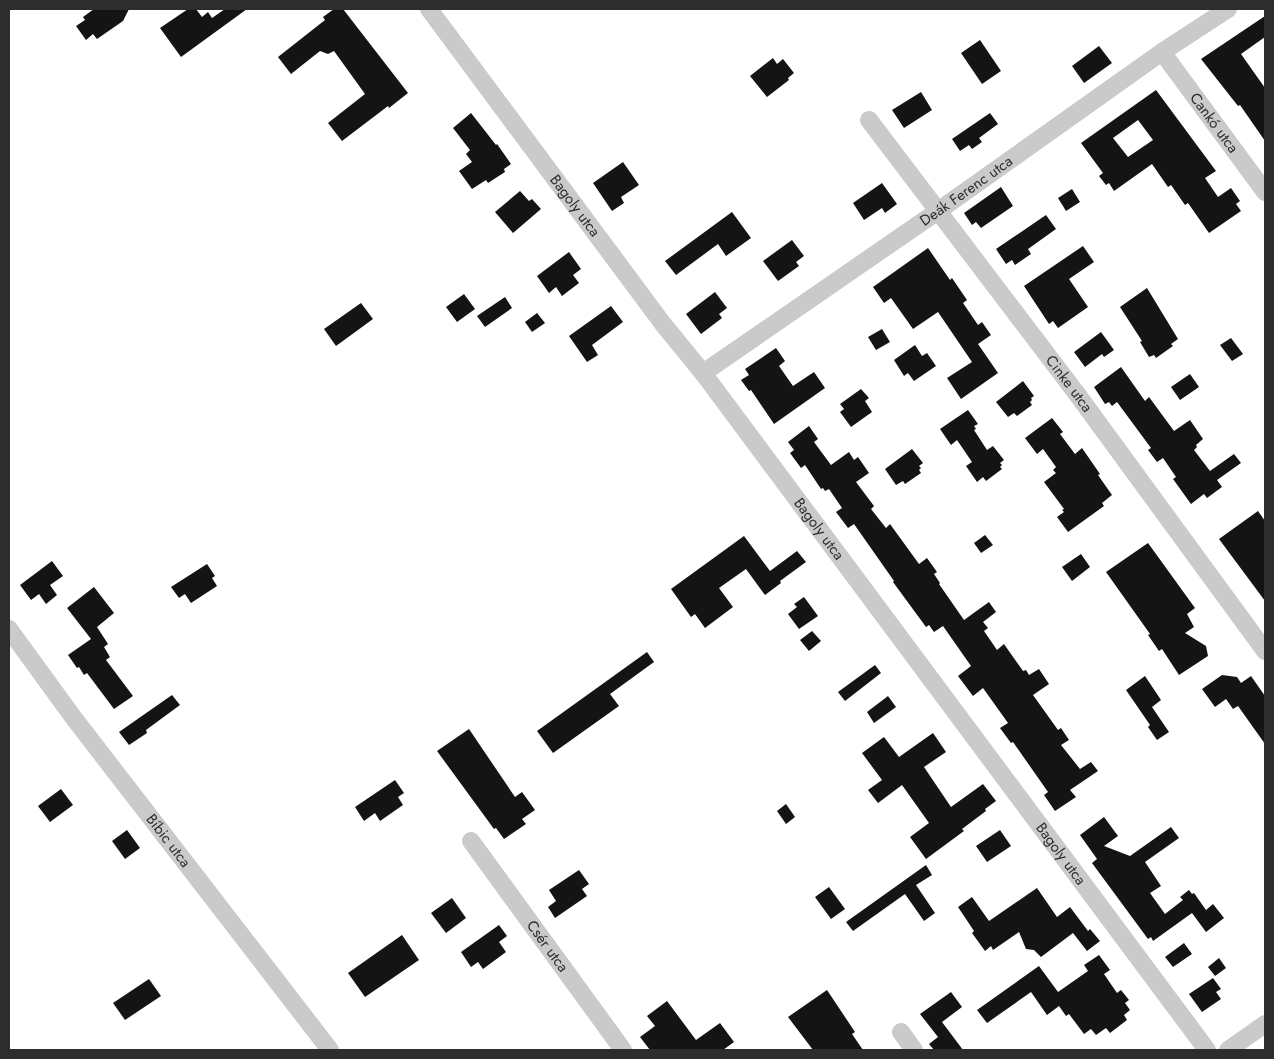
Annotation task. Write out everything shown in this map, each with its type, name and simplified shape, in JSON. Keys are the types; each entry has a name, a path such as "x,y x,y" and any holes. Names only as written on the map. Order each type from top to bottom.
{"street":[{"name":"Bagoly utca","path":"430,9 1207,1050"},
{"name":"Deák Ferenc utca","path":"703,373 938,212 1162,52 1228,9"},
{"name":"Cankó utca","path":"1162,52 1265,192"},
{"name":"Cinke utca","path":"869,120 1072,387 1265,651"},
{"name":"Bíbic utca","path":"9,629 79,725 330,1050"},
{"name":"Csér utca","path":"471,842 623,1050"},
{"path":"1228,1050 1265,1024"},
{"path":"901,1032 914,1050"}],"building":[{"path":"94,9 129,9 123,21 97,39 93,34 86,40 76,26 85,20 83,17"},
{"path":"188,9 196,9 202,17 208,12 212,18 225,9 247,9 181,57 160,28"},
{"path":"334,9 343,9 408,93 342,141 328,123 365,94 334,51 328,54 320,51 291,74 278,57 325,20 323,17"},
{"path":"1265,16 1265,37 1241,54 1265,88 1265,141 1240,105 1238,106 1201,59"},
{"path":"980,40 1001,71 982,84 961,53"},
{"path":"1099,46 1112,63 1084,83 1072,66"},
{"path":"773,58 777,64 783,59 794,73 788,78 789,80 767,97 750,76"},
{"path":"1156,90 1216,171 1205,178 1218,197 1231,188 1240,201 1236,204 1241,211 1209,233 1188,203 1185,205 1171,185 1168,187 1152,164 1114,191 1109,183 1106,185 1099,176 1103,173 1081,143","holes":["1138,120 1153,140 1128,157 1113,138"]},
{"path":"921,92 932,110 904,128 892,110"},
{"path":"471,113 511,164 504,169 505,172 488,183 486,180 472,189 459,171 472,162 466,154 470,150 453,128"},
{"path":"990,113 998,124 979,138 982,142 972,149 969,145 960,151 952,139"},
{"path":"623,162 639,185 621,197 624,203 612,211 593,183"},
{"path":"882,183 897,204 885,213 882,208 864,220 853,203"},
{"path":"1001,187 1013,206 981,228 976,222 972,225 964,213"},
{"path":"1072,189 1080,202 1066,211 1058,198"},
{"path":"520,191 529,201 532,199 541,209 513,233 495,212"},
{"path":"732,212 751,238 726,256 718,244 676,275 665,261"},
{"path":"1046,215 1056,229 1028,249 1031,254 1015,265 1012,260 1006,264 996,249"},
{"path":"792,240 804,256 796,262 799,266 778,281 763,261"},
{"path":"1083,246 1094,262 1069,279 1088,307 1058,328 1053,321 1049,324 1024,286"},
{"path":"928,248 950,280 952,278 967,300 963,303 978,325 982,322 991,335 978,344 998,373 961,399 947,378 972,362 938,312 913,329 891,298 884,303 873,287"},
{"path":"569,252 581,269 573,275 579,283 562,296 556,287 549,293 537,276"},
{"path":"1147,288 1178,339 1171,344 1173,346 1156,358 1154,355 1149,357 1140,342 1142,341 1120,307"},
{"path":"715,292 727,308 719,314 722,318 701,334 686,314"},
{"path":"464,294 475,309 457,322 446,307"},
{"path":"505,297 512,308 485,327 477,316"},
{"path":"361,303 373,319 336,346 324,329"},
{"path":"611,306 623,322 592,345 598,355 587,362 569,336"},
{"path":"537,313 545,323 532,332 525,322"},
{"path":"882,329 890,342 876,350 868,337"},
{"path":"1101,332 1114,350 1104,357 1102,354 1085,367 1074,352"},
{"path":"1231,338 1243,354 1232,361 1220,345"},
{"path":"915,345 922,356 927,353 936,366 914,381 908,373 904,376 894,360"},
{"path":"776,348 785,361 779,366 793,386 814,372 825,388 774,424 751,390 749,391 741,380 749,375 745,369"},
{"path":"1121,367 1145,401 1149,397 1174,431 1190,420 1203,439 1196,445 1197,447 1194,450 1210,471 1234,454 1241,463 1217,480 1222,487 1207,498 1204,494 1191,504 1173,479 1176,477 1163,458 1157,462 1148,450 1151,448 1117,402 1112,406 1109,402 1105,404 1094,387"},
{"path":"1190,374 1199,387 1180,400 1171,387"},
{"path":"1023,381 1034,396 1030,402 1032,405 1017,416 1014,413 1008,417 996,402"},
{"path":"861,389 869,398 865,401 872,412 851,427 840,412 844,409 840,404"},
{"path":"968,410 978,424 974,426 976,429 974,430 987,450 993,446 1004,460 1000,463 1002,469 986,481 983,477 977,482 966,466 972,462 957,440 951,445 940,429"},
{"path":"1052,418 1063,432 1060,434 1075,454 1082,448 1112,495 1102,503 1104,506 1068,532 1057,517 1064,512 1062,510 1064,509 1044,482 1056,473 1053,470 1056,467 1043,449 1037,454 1025,438"},
{"path":"809,426 818,439 814,442 831,465 849,452 854,460 858,457 869,473 856,482 874,506 871,509 886,528 890,524 919,564 927,558 937,572 934,574 939,584 964,620 989,602 996,612 983,622 988,628 984,631 997,650 1004,644 1023,671 1026,670 1029,675 1039,669 1049,684 1033,695 1058,730 1061,728 1069,740 1061,745 1080,769 1091,762 1098,771 1070,790 1076,797 1055,811 1044,795 1048,792 1013,742 1011,743 1000,728 1008,723 983,688 973,696 958,676 971,666 943,626 934,632 929,625 926,627 854,524 848,528 836,512 842,508 829,489 825,491 823,488 821,489 805,465 801,468 790,453 794,450 788,442"},
{"path":"912,449 923,463 919,466 921,473 905,484 903,481 896,485 885,469"},
{"path":"1258,511 1265,521 1265,601 1219,539"},
{"path":"985,535 993,545 981,553 974,543"},
{"path":"744,536 770,571 797,551 806,562 780,581 781,583 765,595 746,569 719,588 733,607 705,628 695,614 691,617 671,589"},
{"path":"1148,543 1195,608 1187,614 1194,627 1185,633 1206,646 1208,656 1179,675 1162,649 1159,651 1148,635 1150,634 1106,572"},
{"path":"1081,554 1090,567 1072,581 1062,567"},
{"path":"52,561 63,576 50,585 57,595 46,604 39,594 31,600 20,585"},
{"path":"207,564 215,576 212,578 217,586 191,603 185,594 179,598 171,587"},
{"path":"94,587 114,613 97,627 108,644 104,647 110,657 106,660 133,696 114,709 87,673 84,675 68,655 91,639 67,608"},
{"path":"804,597 818,616 799,629 788,614 797,607 794,604"},
{"path":"812,631 821,641 809,651 800,640"},
{"path":"647,652 654,662 610,694 619,706 553,753 537,731"},
{"path":"875,665 881,673 845,701 838,692"},
{"path":"1222,675 1237,677 1241,683 1251,676 1265,696 1265,744 1238,706 1233,709 1226,699 1215,707 1202,689"},
{"path":"1145,676 1161,700 1152,707 1169,732 1157,740 1148,727 1150,725 1126,690"},
{"path":"172,695 180,705 146,730 147,733 129,745 119,732"},
{"path":"888,696 896,707 874,723 867,712"},
{"path":"469,729 515,797 522,792 535,810 522,819 526,824 504,839 496,828 494,829 437,751"},
{"path":"933,733 946,752 924,767 951,807 983,784 996,801 962,829 964,831 926,859 910,837 929,823 902,785 878,803 868,790 882,780 862,753 884,737 899,757"},
{"path":"395,780 404,793 398,797 403,805 380,821 375,813 364,821 355,807"},
{"path":"61,789 73,805 50,822 38,806"},
{"path":"786,804 795,817 786,824 777,811"},
{"path":"1104,817 1118,836 1104,846 1130,856 1171,827 1179,838 1145,862 1161,886 1150,893 1165,914 1183,900 1180,897 1189,890 1192,894 1194,893 1206,910 1213,904 1224,918 1206,932 1192,913 1153,941 1151,937 1148,939 1092,863 1097,859 1080,835"},
{"path":"127,830 140,848 125,859 112,841"},
{"path":"1000,830 1011,846 987,862 976,846"},
{"path":"926,865 932,875 916,885 935,913 924,921 905,894 853,931 846,922"},
{"path":"579,870 589,884 582,889 587,896 555,918 548,907 556,901 549,890"},
{"path":"829,887 845,909 831,919 815,897"},
{"path":"1037,888 1057,917 1070,907 1088,931 1090,929 1100,941 1087,951 1073,933 1041,957 1034,950 1026,949 1019,932 993,950 991,946 985,951 972,933 974,931 958,907 972,897 989,921"},
{"path":"452,898 466,918 446,933 431,913"},
{"path":"499,925 507,936 499,942 506,952 483,969 478,962 471,967 461,952"},
{"path":"402,935 419,960 365,997 348,973"},
{"path":"1184,943 1192,954 1173,967 1165,957"},
{"path":"1099,955 1110,970 1104,974 1117,993 1121,990 1129,1000 1125,1003 1130,1010 1124,1015 1127,1020 1110,1033 1106,1028 1096,1035 1091,1029 1084,1034 1069,1014 1066,1016 1059,1006 1047,1015 1031,992 987,1023 977,1010 1039,966 1058,992 1088,971 1084,965"},
{"path":"1219,958 1226,968 1215,976 1208,967"},
{"path":"1213,978 1221,989 1216,992 1221,999 1202,1012 1189,994"},
{"path":"149,979 161,996 125,1020 113,1003"},
{"path":"827,990 855,1032 852,1034 863,1050 813,1050 788,1017"},
{"path":"951,992 962,1007 942,1022 963,1050 934,1050 929,1044 938,1037 920,1014"},
{"path":"667,1001 696,1040 720,1023 734,1042 723,1050 650,1050 640,1037 655,1026 647,1016"}]}
